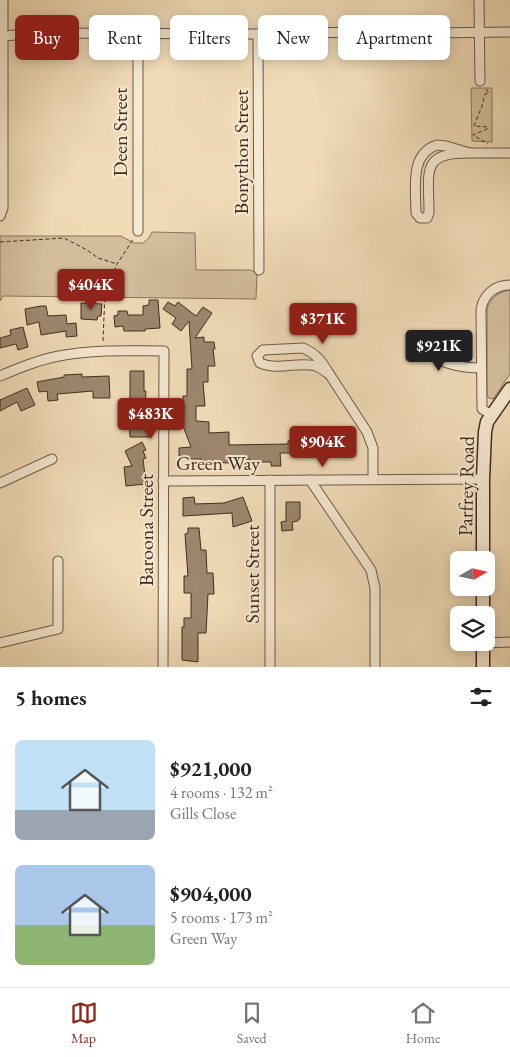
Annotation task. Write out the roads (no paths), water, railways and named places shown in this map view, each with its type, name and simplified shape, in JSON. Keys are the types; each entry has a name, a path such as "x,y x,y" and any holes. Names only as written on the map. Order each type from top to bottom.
{"main road":[{"name":"Parfrey Road","path":"483,551 485,432 487,422 510,389"},
{"path":"483,651 483,667"}],"street":[{"path":"0,216 3,208 4,0"},
{"path":"479,0 480,81"},
{"path":"4,36 37,33 89,32"},
{"path":"160,32 258,34"},
{"path":"328,32 510,32"},
{"name":"Deen Street","path":"138,60 138,231"},
{"name":"Bonython Street","path":"258,60 260,270"},
{"path":"470,153 437,145 423,152 417,163 416,174 416,213 420,218 427,218 429,213 430,169 434,160 439,156 452,152 470,153 510,153"},
{"name":"Parfrey Road","path":"492,415 482,408 481,309 483,301 495,288 510,285"},
{"path":"422,337 432,354 440,360 463,367 481,368"},
{"path":"330,375 318,366 267,367 260,364 257,356 263,350 302,348 313,352 320,359 367,432 373,448 374,480"},
{"name":"Baroona Street","path":"0,376 30,363 60,356 103,352 164,351 163,667"},
{"path":"0,483 52,460"},
{"name":"Green Way","path":"163,481 483,479"},
{"name":"Sunset Street","path":"270,480 270,667"},
{"path":"310,480 371,570 375,588 375,667"},
{"path":"0,643 58,630 58,561"},
{"path":"495,643 510,642"}]}
